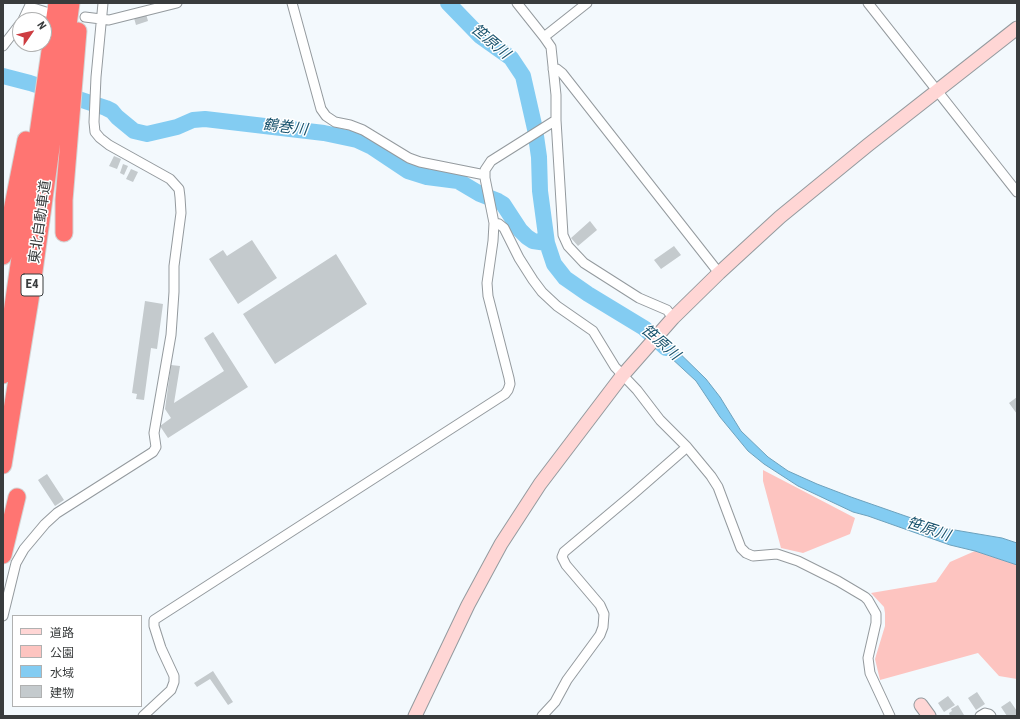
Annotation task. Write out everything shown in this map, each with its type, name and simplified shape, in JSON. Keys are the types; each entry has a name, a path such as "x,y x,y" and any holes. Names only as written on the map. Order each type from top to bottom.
{"highway":[{"path":"3,256 51,102 55,75 71,3"},
{"path":"51,7 49,55 55,75"},
{"path":"64,233 64,200 51,102 55,75 83,10"},
{"name":"東北自動車道","path":"3,375 51,102"},
{"name":"東北自動車道","path":"3,464 30,300 51,102"},
{"path":"3,555 17,496"}],"street":[{"path":"3,616 11,581 19,556 44,524 56,514 153,452 156,448 154,433 171,335 174,266 181,213 180,197 179,189 170,178 109,145 95,132 94,122 103,3"},
{"path":"83,10 101,20 118,18 177,3"},
{"path":"292,3 321,109 326,116 336,122 363,130 409,158 420,162 485,176"},
{"path":"517,3 551,47 556,94 556,120 562,220 565,241 584,263 639,298 667,310 673,318"},
{"path":"544,37 587,3"},
{"path":"868,3 1017,192"},
{"path":"30,5 51,7"},
{"path":"415,716 468,605 501,544 540,484 622,376 673,318 718,273 780,217 868,145 1017,28"},
{"path":"3,46 12,34"},
{"path":"553,69 558,69 562,73 718,273"},
{"path":"143,716 171,690 174,682 174,676 161,648 154,626 154,620 505,394 508,390 510,384 509,378 488,296 487,283 493,241 493,219 485,176 486,168 491,161 556,120"},
{"path":"493,219 504,228 519,258 542,292 557,306 593,331 622,376 637,390 660,420 687,447 710,476 718,487 741,548 748,555 777,554 798,561 838,581 868,600 876,614 876,623 868,658 870,673 890,716"},
{"path":"542,716 556,700 567,680 599,636 603,627 604,617 600,605 566,565 562,557 564,552 687,447"},
{"path":"921,705 929,716"},
{"path":"980,716 985,713 991,716"}],"green space":[{"path":"763,470 855,518 850,534 803,553 781,548 763,481"},
{"path":"975,551 1017,565 1017,679 999,676 978,653 880,680 875,659 885,626 885,613 884,607 871,593 936,582 950,562"}],"water":[{"path":"663,337 706,379 720,397 741,431 768,457 788,471 851,497 937,527 1002,538 1017,543 1017,565 975,551 950,545 853,512 798,486 764,464 748,451 720,417 696,381 656,344"}],"building":[{"path":"146,14 148,21 136,25 134,18"},
{"path":"114,156 121,159 117,169 109,166"},
{"path":"123,164 128,166 124,175 120,173"},
{"path":"131,169 138,172 133,182 126,179"},
{"path":"590,221 597,230 578,246 571,238"},
{"path":"252,240 277,278 238,304 209,259 223,250 227,256"},
{"path":"674,246 681,255 661,269 654,260"},
{"path":"336,254 367,304 275,364 243,314"},
{"path":"145,301 163,304 157,349 151,348 144,400 136,399 137,394 132,393"},
{"path":"213,332 248,387 168,438 160,426 171,418 165,409 171,365 180,366 174,403 224,371 204,338"},
{"path":"1017,397 1017,414 1009,403"},
{"path":"47,474 64,500 55,506 38,480"},
{"path":"213,671 233,702 228,705 210,679 197,687 194,683"},
{"path":"977,692 985,704 976,710 968,698"},
{"path":"948,696 955,705 944,712 938,703"},
{"path":"1010,701 1017,711 1017,716 1007,716 1001,707"},
{"path":"958,705 964,715 950,716 949,713 952,711 951,709"}],"waterway":[{"name":"笹原川","path":"448,3 480,36 511,58 523,76 535,129 539,157 540,191 547,243 554,264 565,278 588,294 644,328 666,348"},
{"name":"鶴巻川","path":"3,76 30,83 106,108 112,111 134,131 147,134 177,127 193,120 205,119 324,133 357,140 372,147 408,171 427,177 458,181 480,194 498,201 503,204 520,230 527,237 533,241 547,243"}]}
